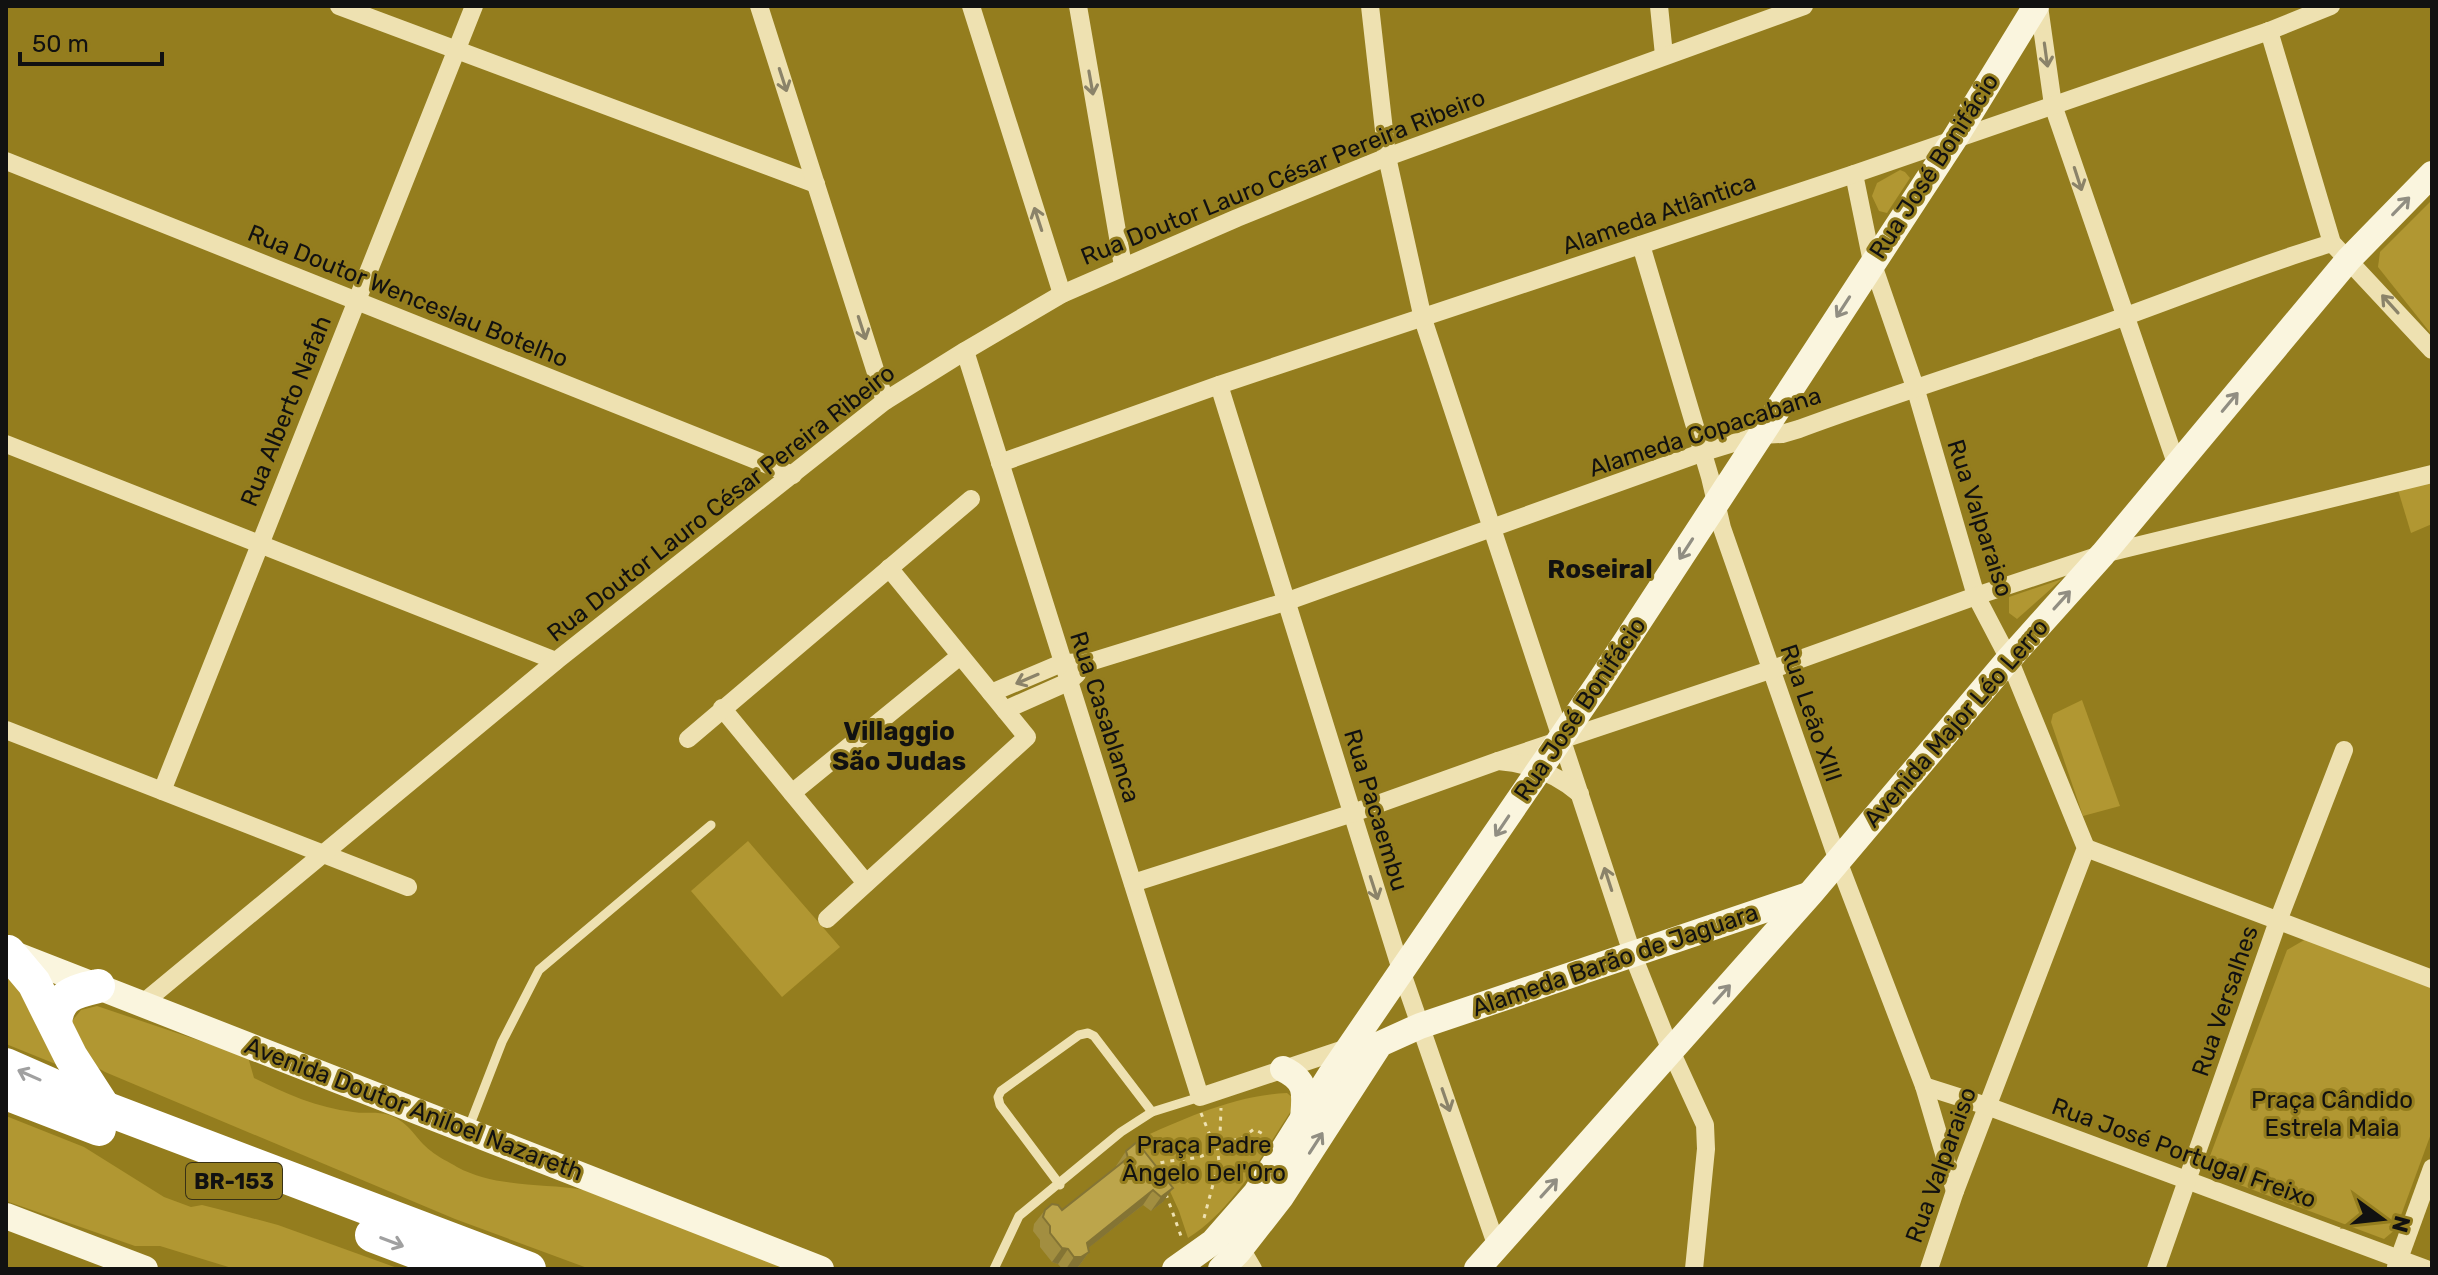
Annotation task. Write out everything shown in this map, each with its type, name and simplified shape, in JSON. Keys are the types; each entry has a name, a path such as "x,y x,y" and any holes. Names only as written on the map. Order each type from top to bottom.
{"highway":[{"path":"7,951 34,983 71,1057 104,1108"},
{"path":"55,1023 56,1008 65,998 98,986"},
{"name":"BR-153","path":"6,1065 104,1108 529,1269"},
{"name":"BR-153","path":"6,1093 461,1269"}],"street":[{"path":"339,6 816,184"},
{"name":"Rua Alberto Nafah","path":"162,791 474,6"},
{"path":"759,6 885,401"},
{"path":"971,6 1062,294"},
{"path":"1078,6 1123,266"},
{"path":"1370,6 1387,157 1423,319 1632,953 1705,1125 1706,1149 1694,1269"},
{"path":"1659,6 1664,55"},
{"name":"Rua Doutor Lauro César Pereira Ribeiro","path":"143,1003 556,661 885,401 965,351 1062,294 1387,157 1804,6"},
{"path":"2038,6 2053,105 2177,466"},
{"name":"Rua José Bonifácio","path":"1175,1269 1208,1231 1256,1193 1350,1047 1562,738 2038,6"},
{"name":"Alameda Atlântica","path":"1000,463 1219,385 1854,174 2269,31 2331,6"},
{"path":"2269,31 2340,251 2432,350"},
{"name":"Rua Doutor Wenceslau Botelho","path":"6,161 793,475"},
{"name":"Rua Valparaiso","path":"1854,174 1872,262 1915,387 1976,596 2009,659 2086,848 1955,1191 1929,1269"},
{"name":"Avenida Major Léo Lerro","path":"1477,1269 1811,893 2009,659 2103,554 2177,466 2340,251 2432,174"},
{"name":"Rua Leão XIII","path":"1641,245 1710,477 1715,504 1770,670 1838,861 1924,1086 1955,1191"},
{"name":"Alameda Copacabana","path":"1062,663 1090,662 1288,601 1701,453 1760,435 1782,434 2124,317 2279,259 2340,251"},
{"name":"Rua Casablanca","path":"965,351 1200,1103"},
{"name":"Rua Pacaembu","path":"1219,385 1288,601 1350,814 1497,1247"},
{"path":"6,444 556,661"},
{"path":"1133,883 1350,814 1562,738 1770,670 2103,554 2432,474"},
{"path":"688,739 971,499"},
{"path":"827,919 1027,737 889,568"},
{"path":"792,793 960,656"},
{"name":"Alameda Copacabana","path":"1005,710 1068,682 1090,662"},
{"path":"991,693 1062,663"},
{"path":"722,708 866,883"},
{"path":"6,730 408,887"},
{"name":"Rua Versalhes","path":"2156,1269 2278,921 2344,750"},
{"path":"1498,761 1541,769 1580,794"},
{"path":"2086,848 2432,979"},
{"name":"Alameda Barão de Jaguara","path":"1420,1026 1811,893"},
{"name":"Avenida Doutor Aniloel Nazareth","path":"7,951 821,1269"},
{"path":"1208,1231 1237,1263 1380,1044 1420,1026"},
{"path":"1200,1103 1283,1069 1350,1047"},
{"path":"1283,1069 1296,1075 1301,1082 1304,1092 1303,1119"},
{"name":"Rua José Portugal Freixo","path":"1924,1086 2187,1180 2398,1264 2426,1269"},
{"path":"2398,1264 2432,1168"},
{"path":"6,1216 145,1269"}],"lane":[{"path":"468,1131 502,1042 539,970 711,825"},
{"path":"1060,1185 1000,1105 998,1097 1001,1091 1079,1035 1088,1033 1094,1036 1152,1112"},
{"path":"994,1269 1019,1216 1121,1132 1152,1112 1200,1103"}],"path":[{"path":"1200,1103 1219,1162 1208,1231"},
{"path":"1148,1168 1203,1157 1212,1151 1220,1136 1221,1105"},
{"path":"1215,1144 1241,1139 1254,1129 1275,1140"},
{"path":"1161,1185 1172,1205 1182,1240"}],"green space":[{"path":"1900,170 1910,178 1887,213 1879,211 1872,196 1877,183"},
{"path":"2432,200 2432,335 2378,267 2380,252"},
{"path":"2432,482 2432,524 2411,533 2398,490"},
{"path":"2062,579 2017,619 2009,613 2009,597"},
{"path":"2082,700 2120,806 2083,816 2051,722 2053,714"},
{"path":"748,841 840,947 782,997 691,891"},
{"name":"Praça Cândido Estrela Maia","path":"2306,939 2432,986 2432,1131 2396,1229 2384,1239 2216,1176 2210,1156 2287,950"},
{"path":"14,969 63,1067 6,1044 6,970"},
{"path":"97,1006 248,1057 254,1078 302,1099 340,1110 389,1115 403,1122 434,1153 472,1174 504,1182 584,1190 797,1269 590,1269 455,1219 105,1072 80,1052 72,1021 81,1010"},
{"name":"Praça Padre Ângelo Del'Oro","path":"1287,1093 1293,1098 1291,1111 1258,1163 1220,1212 1188,1238 1168,1187 1136,1140 1229,1103"},
{"path":"6,1116 84,1147 164,1197 191,1207 202,1205 278,1225 400,1269 235,1269 160,1246 135,1246 6,1201"}],"building":[{"path":"1137,1142 1173,1188 1161,1197 1153,1190 1087,1243 1089,1252 1074,1257 1050,1233 1050,1226 1043,1217 1045,1210 1052,1204 1062,1210 1128,1158 1126,1151"}],"district":[{"name":"Roseiral","path":"1600,569"},
{"name":"Villaggio São Judas","path":"899,746"}]}
